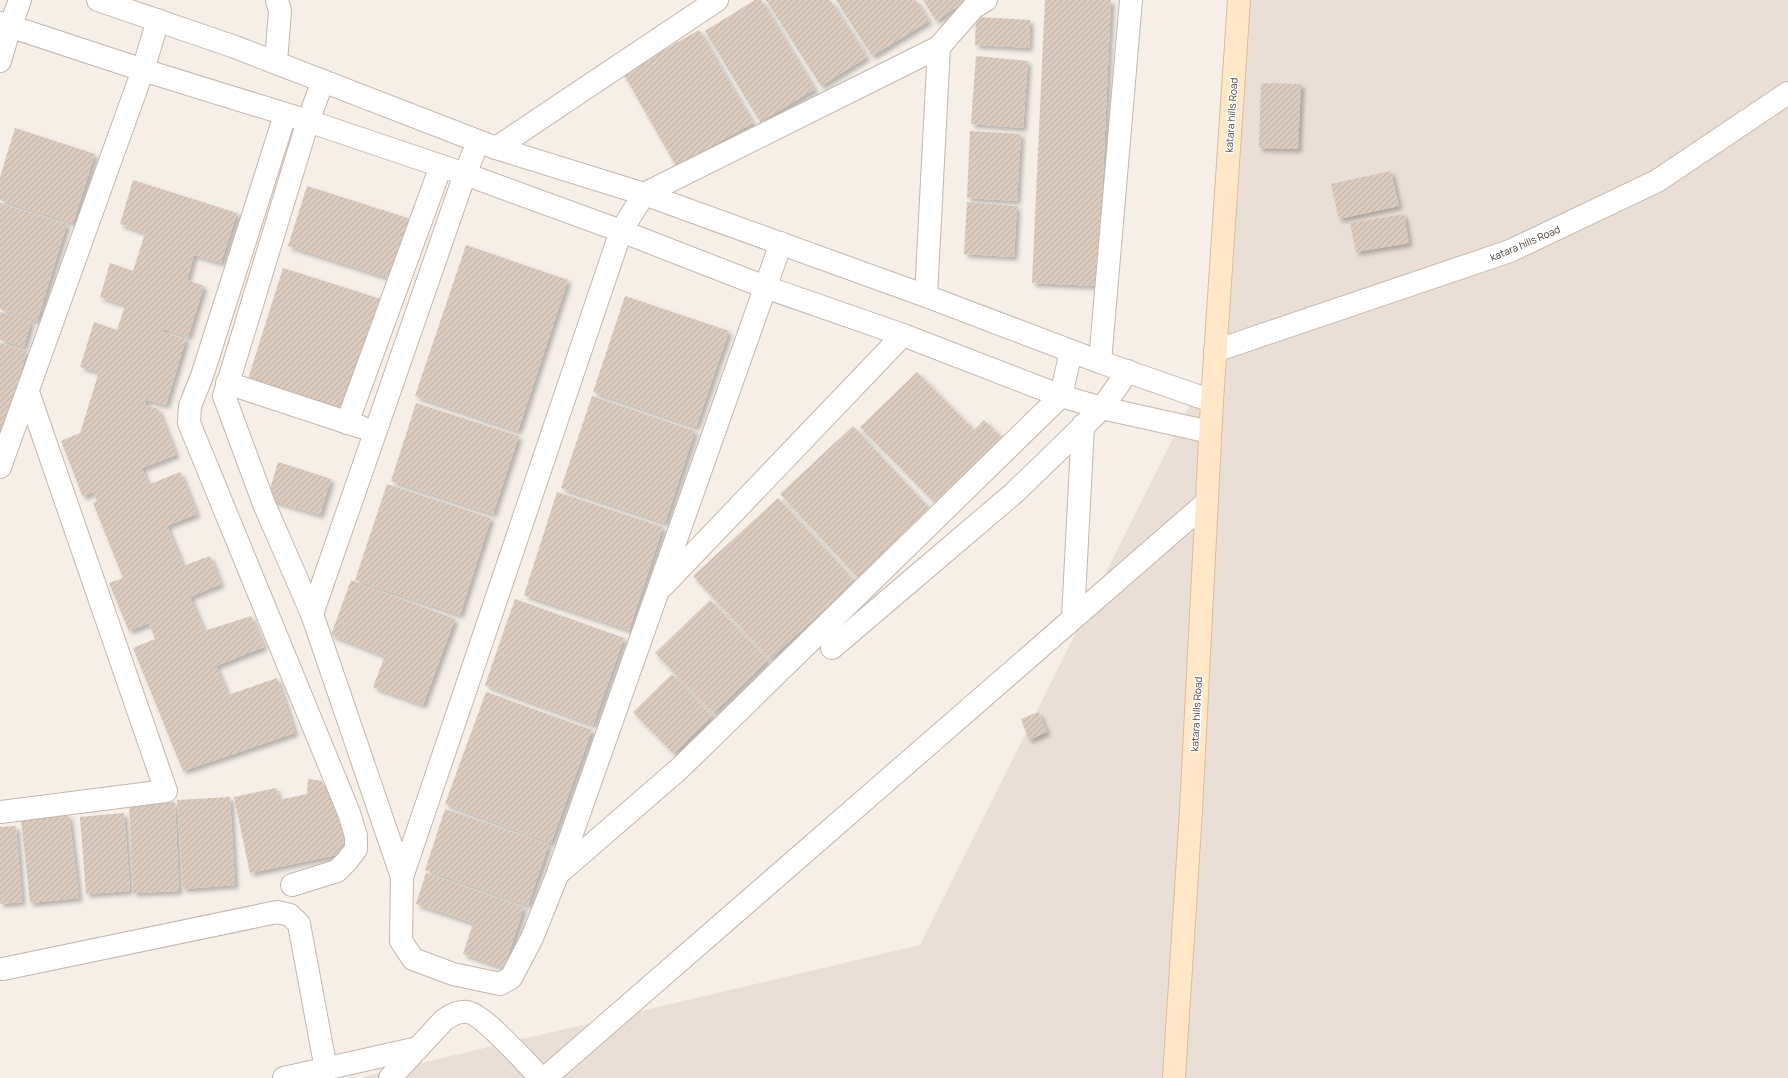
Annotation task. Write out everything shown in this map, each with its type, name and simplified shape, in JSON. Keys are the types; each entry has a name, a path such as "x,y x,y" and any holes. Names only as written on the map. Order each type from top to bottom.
{"main road":[{"name":"katara hills Road","path":"1174,1078 1191,810 1210,432 1239,0"}],"street":[{"path":"0,61 5,25 20,0"},
{"path":"98,0 276,62 487,145 644,194 926,296 1100,362 1212,401"},
{"path":"276,62 280,11 277,0"},
{"path":"312,614 465,174 487,145 717,0"},
{"path":"781,243 558,874 532,938 511,978 500,984 453,974 412,958 401,941 402,877 620,231 644,194 939,47 973,8 986,0"},
{"path":"1100,362 1131,0"},
{"path":"0,467 144,70 158,20"},
{"path":"5,25 285,115 308,121 465,174 620,231 765,287 903,335 1061,396 1102,408 1210,432"},
{"path":"926,296 939,47"},
{"path":"323,81 308,121 224,396 264,504 312,614 402,877"},
{"name":"katara hills Road","path":"1215,351 1510,251 1657,181 1788,93"},
{"path":"285,115 202,376 190,406 189,423 349,813 356,836 356,849 337,871 292,885"},
{"path":"347,423 441,166"},
{"path":"658,591 903,335"},
{"path":"558,874 679,769 1061,396 1071,351"},
{"path":"832,648 1014,493 1102,408 1128,371"},
{"path":"227,383 376,432"},
{"path":"0,812 166,791 28,392"},
{"path":"1073,618 1083,425"},
{"path":"545,1078 1206,503"},
{"path":"3,969 276,912 290,915 299,924 326,1069"},
{"path":"390,1078 444,1020 454,1013 468,1012 484,1021 541,1078"},
{"path":"284,1078 418,1048"}],"shaded area":[{"path":"1237,0 1788,0 1788,1078 358,1078 920,945 1212,360"}],"building":[{"path":"755,0 761,0 815,89 760,122 705,31"},
{"path":"766,0 830,0 867,57 821,86"},
{"path":"836,0 916,0 929,21 872,56"},
{"path":"923,0 967,0 936,21"},
{"path":"1045,0 1111,0 1098,286 1032,283"},
{"path":"976,17 1030,20 1029,48 975,45"},
{"path":"699,30 753,123 676,166 623,73"},
{"path":"976,56 1028,61 1023,128 971,124"},
{"path":"1261,83 1301,84 1298,149 1259,148"},
{"path":"15,128 95,154 73,223 0,200 0,177"},
{"path":"970,131 1021,134 1017,201 967,198"},
{"path":"1391,171 1399,206 1339,219 1331,184"},
{"path":"133,180 237,213 221,263 194,255 187,280 204,286 188,337 164,329 163,332 186,339 166,405 146,400 145,405 158,409 176,455 142,468 148,485 180,472 197,514 167,526 183,566 210,556 221,584 190,597 204,631 251,616 264,647 216,666 228,695 277,678 295,733 183,771 133,648 155,639 149,623 129,631 109,583 123,578 93,503 97,501 93,492 83,497 61,441 80,433 99,372 80,367 94,322 117,330 125,305 100,297 110,263 133,271 145,233 120,224"},
{"path":"307,186 414,220 395,280 288,246"},
{"path":"967,202 1017,206 1014,257 964,254"},
{"path":"0,203 67,224 37,321 0,309"},
{"path":"1404,214 1409,243 1356,252 1350,223"},
{"path":"466,245 568,280 518,431 415,396"},
{"path":"283,268 381,299 346,411 248,379"},
{"path":"625,296 729,331 696,427 593,392"},
{"path":"0,312 31,321 24,347 0,340"},
{"path":"0,343 27,351 2,436 0,435"},
{"path":"917,372 974,430 984,420 1003,439 936,504 860,427"},
{"path":"592,396 695,431 665,523 561,488"},
{"path":"416,403 519,436 493,514 391,481"},
{"path":"853,426 932,511 859,579 780,494"},
{"path":"278,462 331,479 320,515 267,499"},
{"path":"387,484 491,518 460,615 355,580"},
{"path":"557,492 663,527 629,630 524,595"},
{"path":"778,498 855,581 770,659 693,576"},
{"path":"351,580 455,619 423,705 373,687 385,656 331,635"},
{"path":"515,599 624,638 593,725 485,685"},
{"path":"710,600 768,660 713,713 655,653"},
{"path":"672,674 712,716 674,754 633,712"},
{"path":"486,692 592,730 551,843 445,804"},
{"path":"1038,712 1047,732 1029,740 1021,719"},
{"path":"308,779 322,781 326,796 334,794 346,853 250,873 234,797 276,788 279,800 307,794"},
{"path":"230,797 235,885 183,889 177,800"},
{"path":"175,802 179,891 133,893 129,804"},
{"path":"445,809 549,844 528,905 425,870"},
{"path":"124,813 130,891 86,894 80,817"},
{"path":"69,815 79,898 30,903 21,820"},
{"path":"16,826 22,902 0,904 0,827"},
{"path":"426,873 524,907 504,968 463,954 473,923 416,904"}]}
